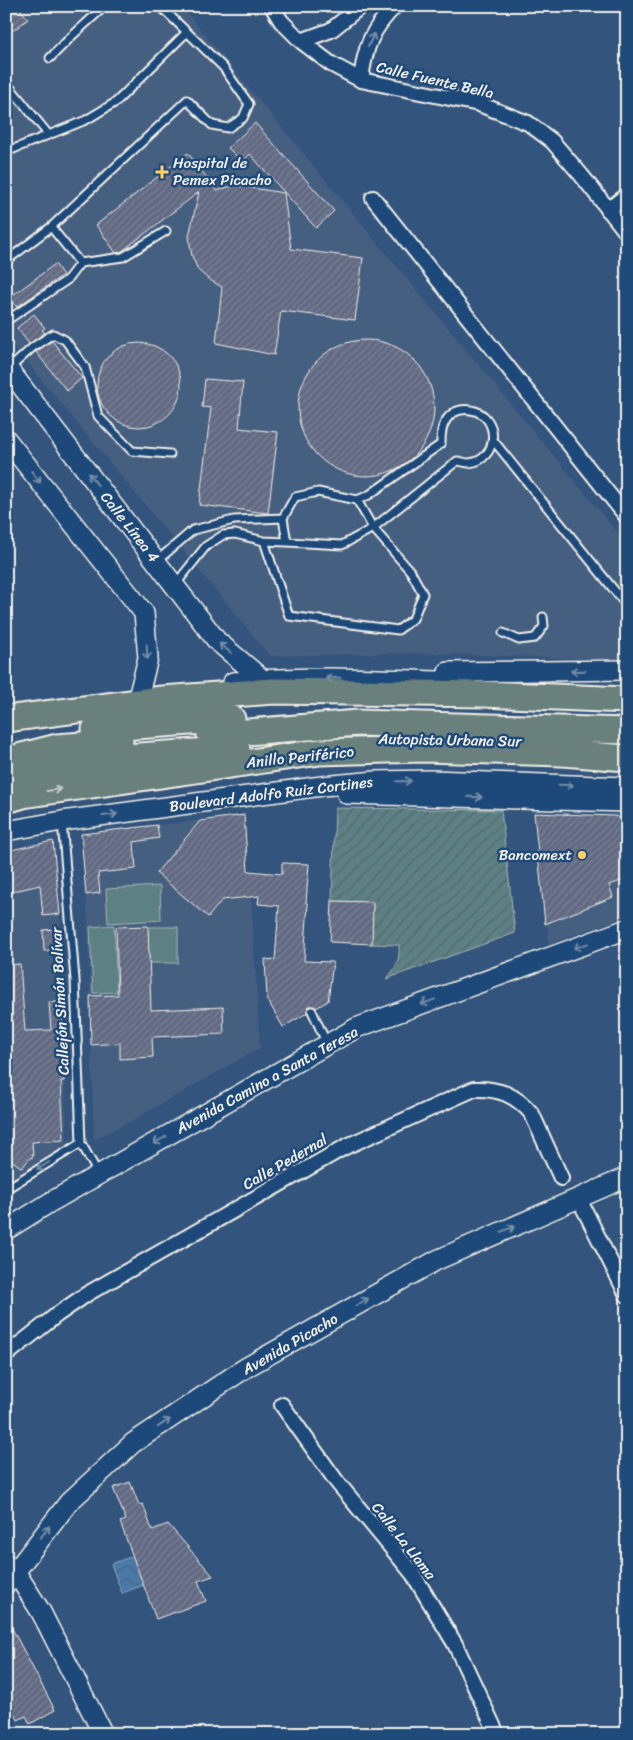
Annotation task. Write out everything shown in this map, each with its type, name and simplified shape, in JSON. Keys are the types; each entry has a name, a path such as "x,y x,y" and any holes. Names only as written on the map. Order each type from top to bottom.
{"highway":[{"path":"6,719 162,699 274,691 483,694 627,700"},
{"path":"6,742 69,732 382,709 627,718"},
{"name":"Autopista Urbana Sur","path":"6,760 57,747 358,723 627,731"},
{"name":"Autopista Urbana Sur","path":"6,777 111,758 374,739 627,744"},
{"name":"Anillo Periférico","path":"6,800 22,795 320,752 423,749 562,753 627,758"}],"street":[{"name":"Calle Fuente Bella","path":"272,6 280,21 301,41 331,64 361,80 479,104 528,123 552,141 627,233"},
{"path":"301,41 331,30 361,6"},
{"path":"361,80 370,38 381,20 395,6"},
{"path":"608,210 627,194"},
{"path":"373,198 627,517"},
{"name":"Calle Línea 4","path":"7,369 217,642 262,679"},
{"path":"6,439 144,613 148,658 140,690"},
{"path":"363,678 446,672 627,670"},
{"path":"6,711 92,696 262,679 363,678 627,689"},
{"name":"Boulevard Adolfo Ruiz Cortines","path":"6,832 62,821 322,786 376,781 431,780 627,787"},
{"path":"251,796 344,794 627,802"},
{"name":"Avenida Camino a Santa Teresa","path":"6,1230 356,1028 627,929"},
{"name":"Calle Pedernal","path":"6,1355 58,1314 88,1294 320,1161 345,1147 474,1089 506,1093 525,1105 532,1114 561,1178"},
{"name":"Avenida Picacho","path":"9,1573 70,1502 133,1443 247,1368 436,1260 627,1177"},
{"path":"579,1199 627,1295"},
{"name":"Calle La Llama","path":"282,1405 337,1482 413,1574 455,1644 497,1734"},
{"path":"9,1573 41,1612 103,1734"}],"lane":[{"path":"50,58 105,6"},
{"path":"6,260 51,227 187,100 212,125 228,128 243,118 249,104 223,67 160,6"},
{"path":"6,152 86,120 116,102 187,32"},
{"path":"6,88 9,86 48,134"},
{"path":"51,227 80,263"},
{"path":"6,321 66,280 80,263 123,257 166,231"},
{"path":"7,369 33,347 53,334 65,340 86,366 98,416 132,451 170,454"},
{"path":"175,585 206,546 223,535 235,534 264,541 342,545 372,528 457,461 469,463 480,459 489,451 493,440 492,428 487,418 477,411 465,409 454,413 445,421 440,432 441,444 369,495 357,500 318,492 295,498 283,518 287,542"},
{"path":"493,440 627,606"},
{"path":"264,541 289,616 398,630 413,619 423,594 411,572 372,528 357,500"},
{"path":"156,561 193,530 234,520 283,518"},
{"path":"234,520 235,534"},
{"path":"503,633 519,640 535,638 544,626 543,617"},
{"name":"Callejón Simón Bolívar","path":"62,821 75,980 81,1144 99,1175"},
{"path":"312,1011 327,1044"},
{"path":"6,1189 81,1144"}],"shaded area":[{"name":"Hospital de Pemex Picacho","path":"6,6 181,6 627,544 627,660 413,653 270,656 6,337"},
{"name":"Bancomext","path":"534,813 627,816 627,916 549,944"},
{"path":"244,815 260,1048 94,1140 88,924 81,834"},
{"path":"53,841 60,914 67,1147 6,1183 6,851"}],"green space":[{"path":"335,808 501,810 515,933 386,979 397,964 399,945 372,944 373,903 332,901"},
{"path":"160,886 161,920 108,923 106,889"},
{"path":"114,925 117,992 93,993 90,927"},
{"path":"148,927 178,927 178,963 149,963"}],"water":[{"path":"133,1556 144,1585 122,1593 111,1564"}],"building":[{"path":"6,6 18,6 28,19 6,36"},
{"path":"255,123 334,211 316,228 250,154 242,162 228,148"},
{"path":"188,153 217,191 239,186 284,193 291,249 363,258 355,320 281,311 274,355 216,343 222,287 208,279 198,270 190,245 189,236 199,192 122,251 116,253 96,225"},
{"path":"55,264 63,275 17,307 9,298"},
{"path":"34,314 45,328 42,330 45,333 29,344 17,328"},
{"path":"366,340 392,345 404,351 414,360 423,370 429,382 434,408 429,434 423,446 414,456 404,465 392,471 366,476 340,471 328,465 318,456 309,446 303,434 298,408 303,382 309,370 318,360 328,351 340,345"},
{"path":"52,341 82,378 67,391 36,352"},
{"path":"139,343 155,346 169,355 178,369 181,385 178,401 169,415 155,424 139,427 123,424 109,415 100,401 97,385 100,369 109,355 123,346"},
{"path":"205,379 243,382 239,428 278,432 268,513 199,505 211,408 202,407"},
{"name":"Bancomext","path":"534,813 615,816 621,819 627,827 627,879 609,885 613,897 545,924"},
{"path":"244,815 248,871 282,874 282,863 309,864 304,961 333,962 328,1001 316,1008 309,1006 307,1013 283,1027 267,999 265,959 275,960 279,906 258,904 259,896 222,900 208,917 156,873 200,821"},
{"path":"157,825 159,838 134,842 136,869 98,873 100,893 86,895 81,834"},
{"path":"53,841 60,914 43,916 40,885 6,893 6,851"},
{"path":"332,901 373,902 372,944 330,942"},
{"path":"148,926 151,1010 223,1007 224,1034 152,1037 153,1057 120,1059 120,1043 91,1045 90,996 118,995 116,927"},
{"path":"56,929 58,950 44,951 43,930"},
{"path":"20,964 25,1031 51,1030 49,1002 62,1002 64,1081 61,1081 64,1140 32,1142 33,1157 22,1168 6,1156 6,965"},
{"path":"130,1482 139,1505 143,1504 152,1530 168,1524 213,1576 198,1581 206,1601 156,1619 120,1522 126,1520 113,1488"},
{"path":"6,1617 55,1710 30,1724 26,1716 18,1720 6,1697"}],"place":[{"name":"Hospital de Pemex Picacho","path":"162,172"},
{"name":"Bancomext","path":"582,855"}]}
